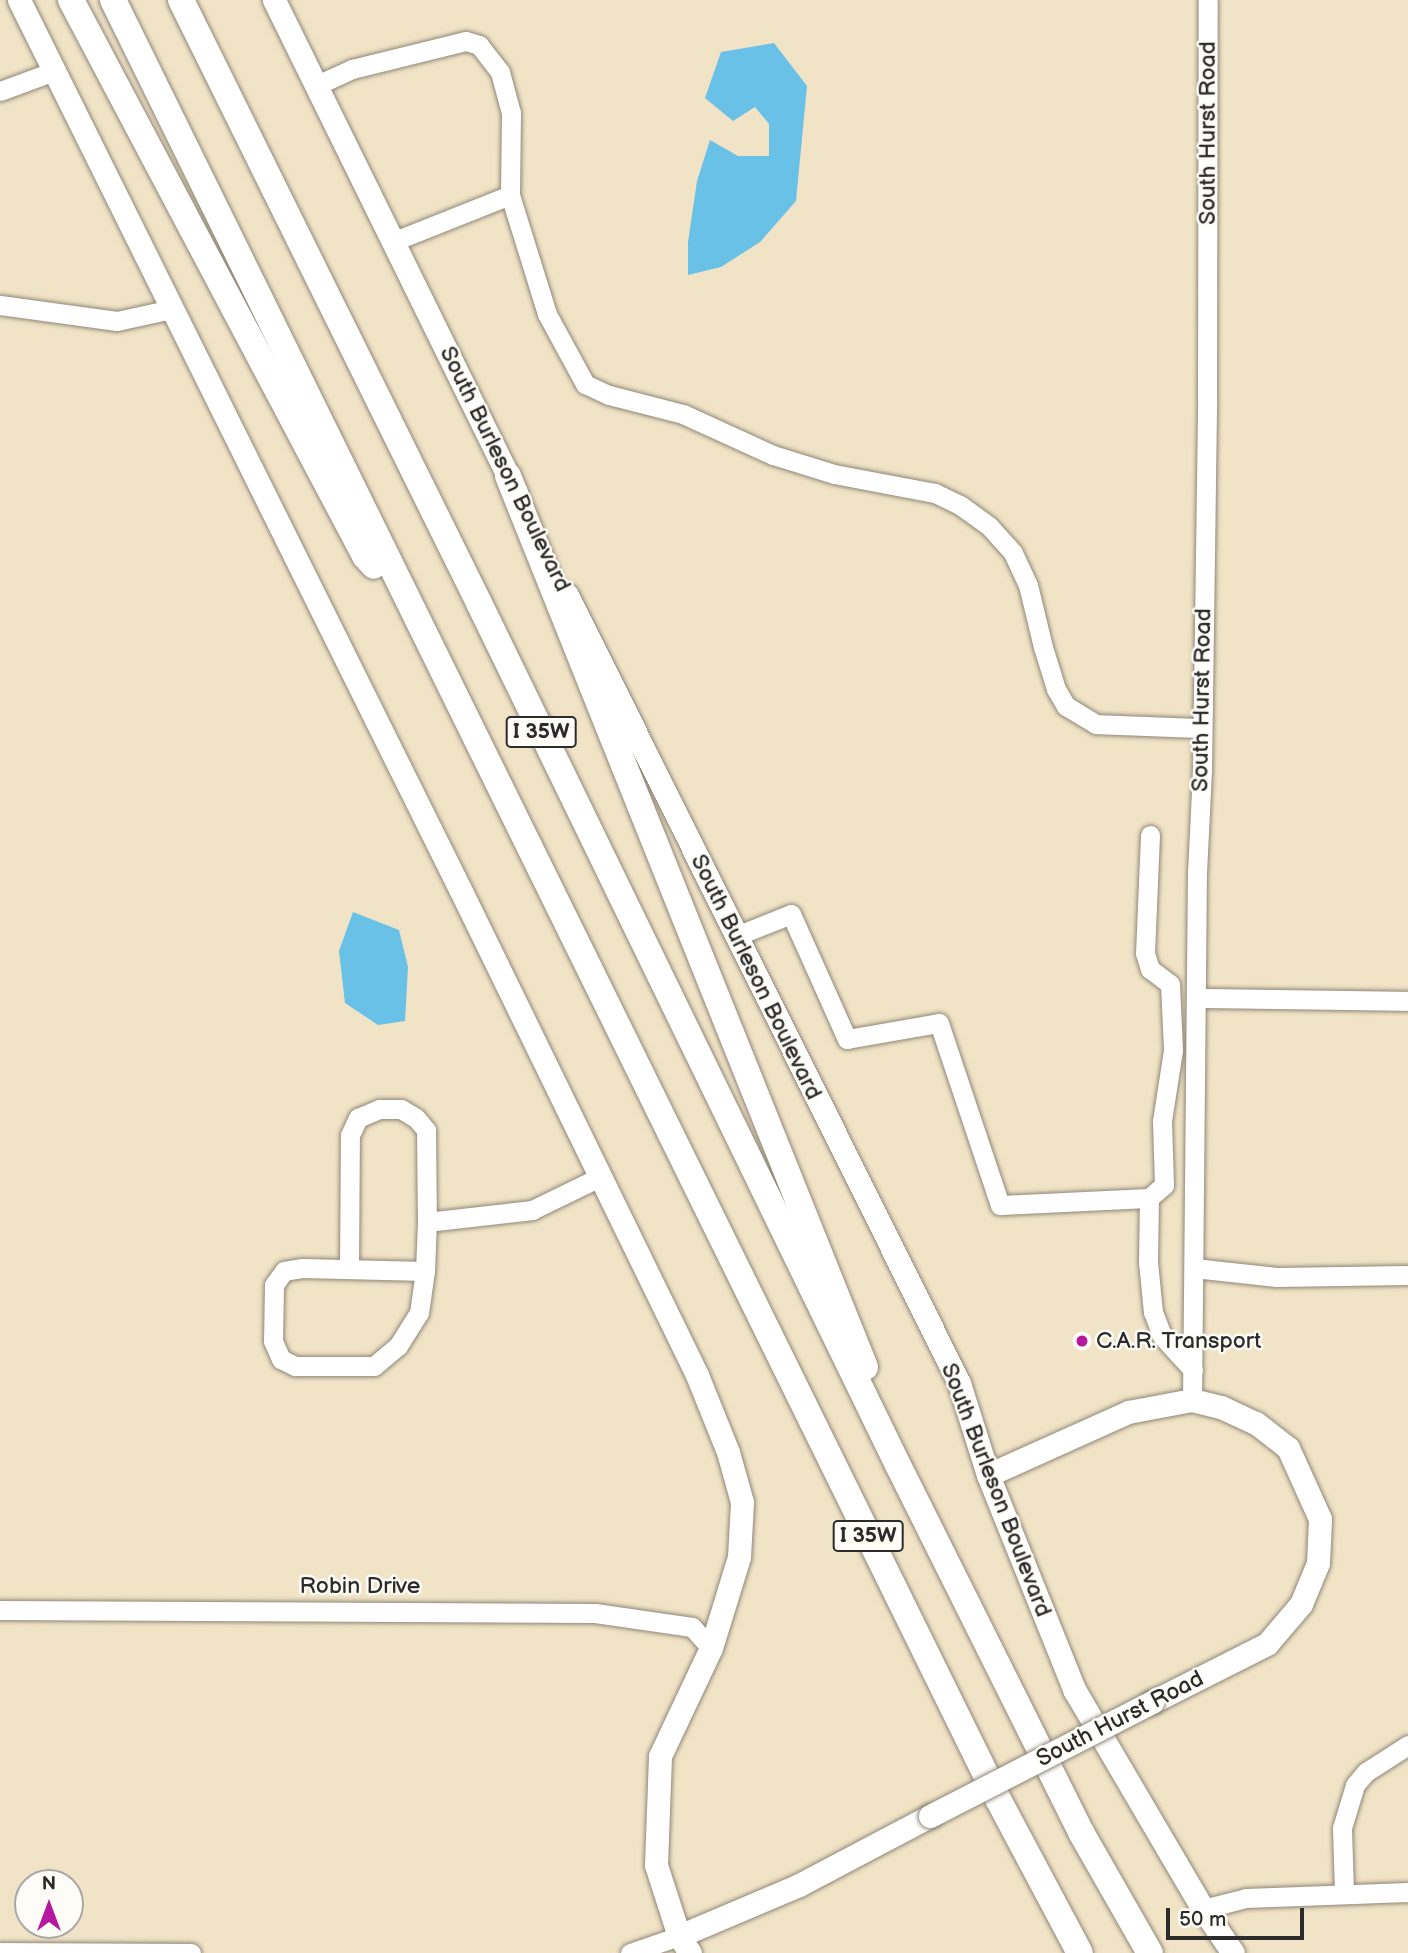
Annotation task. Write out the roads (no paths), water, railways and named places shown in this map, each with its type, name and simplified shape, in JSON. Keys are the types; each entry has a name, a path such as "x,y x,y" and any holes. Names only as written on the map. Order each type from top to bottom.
{"highway":[{"path":"71,0 365,556 408,603"},
{"name":"I 35W","path":"113,0 998,1799 1080,1953"},
{"name":"I 35W","path":"181,0 473,591 898,1465 1082,1833 1150,1953"},
{"path":"508,476 855,1334 898,1465"}],"main road":[{"path":"19,0 697,1375 728,1452 742,1502 739,1557 711,1648 660,1756 656,1865 684,1945"},
{"name":"South Burleson Boulevard","path":"274,0 959,1383 988,1475 1075,1692 1203,1909 1233,1953"},
{"name":"South Hurst Road","path":"684,1945 1267,1644 1301,1604 1318,1563 1321,1519 1288,1448 1256,1423 1221,1407 1192,1400 1128,1412 988,1475"}],"street":[{"name":"South Hurst Road","path":"1192,1400 1209,193 1208,0"},
{"path":"315,86 352,69 467,41 479,46 500,72 511,113 510,195 547,314 585,384 609,395 683,414 773,455 834,474 934,493 960,505 989,526 1013,553 1028,585 1056,689 1066,706 1096,724 1202,728"},
{"path":"0,91 54,71"},
{"path":"392,242 510,195"},
{"path":"0,305 117,321 172,309"},
{"path":"736,936 791,914 847,1039 939,1023 1000,1206 1149,1198 1164,1185 1162,1121 1173,1050 1170,984 1150,969 1145,953 1150,835"},
{"path":"1196,998 1408,1001"},
{"path":"349,1269 350,1135 358,1118 379,1109 401,1110 416,1118 426,1130 427,1222 425,1271 419,1312 398,1346 374,1366 295,1366 281,1359 273,1341 274,1285 284,1271 302,1268 425,1271"},
{"path":"427,1222 532,1210 600,1177"},
{"path":"1149,1198 1148,1262 1153,1312 1162,1336 1193,1370"},
{"path":"1194,1268 1277,1277 1408,1275"},
{"name":"Robin Drive","path":"0,1610 595,1612 692,1627 711,1648"},
{"path":"1344,1892 1342,1828 1355,1785 1366,1772 1408,1745"},
{"path":"1203,1909 1246,1898 1344,1892 1408,1892"},
{"path":"630,1953 684,1945"},
{"path":"0,1952 191,1953"}],"water":[{"path":"774,43 807,86 796,201 760,242 721,267 688,275 688,242 697,181 710,140 738,156 769,156 769,124 755,107 733,121 705,98 721,52"},
{"path":"353,912 399,930 408,967 405,1021 378,1025 345,1003 339,951"}],"place":[{"name":"C.A.R. Transport","path":"1082,1341"}]}
